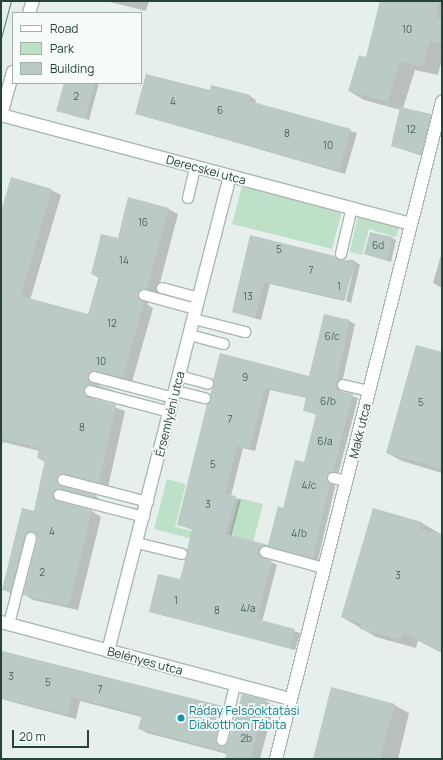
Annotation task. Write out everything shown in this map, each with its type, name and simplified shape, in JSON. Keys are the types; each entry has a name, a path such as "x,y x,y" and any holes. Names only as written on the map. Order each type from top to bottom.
{"street":[{"path":"29,12 33,1"},
{"path":"1,115 12,76"},
{"name":"Makk utca","path":"276,759 442,102"},
{"name":"Derecskei utca","path":"1,115 411,224"},
{"name":"Érsemlyéni utca","path":"108,650 148,502 230,176"},
{"name":"Belényes utca","path":"5,623 290,699"}],"lane":[{"path":"188,198 196,167"},
{"path":"341,254 352,208"},
{"path":"162,288 196,309 245,332"},
{"path":"144,295 196,309"},
{"path":"190,335 224,344"},
{"path":"179,376 208,384"},
{"path":"94,377 175,394 205,398"},
{"path":"344,385 369,391"},
{"path":"90,391 170,412"},
{"path":"333,478 347,481"},
{"path":"63,480 148,502"},
{"path":"59,496 144,517"},
{"path":"5,623 31,538"},
{"path":"137,543 182,554"},
{"path":"265,552 324,568"},
{"path":"222,740 235,685"}],"green space":[{"path":"242,186 342,211 332,249 232,224"},
{"path":"358,215 400,225 396,237 369,229 362,255 350,252"},
{"path":"167,479 186,484 175,527 228,540 239,498 263,504 250,554 154,529"}],"building":[{"path":"380,1 439,1 436,17 442,19 442,43 430,41 423,67 400,62 388,102 348,91 359,55 366,57"},
{"path":"146,74 210,90 211,85 250,95 249,101 351,129 339,171 135,114"},
{"path":"64,84 95,84 85,119 56,111"},
{"path":"400,107 431,114 421,154 391,146"},
{"path":"11,177 52,189 21,296 88,314 99,276 91,274 101,234 118,238 128,197 169,208 147,289 142,289 138,293 139,299 144,302 123,378 95,371 88,375 92,383 119,392 91,385 84,390 88,397 116,405 99,483 64,474 57,478 61,486 96,495 95,498 60,489 53,494 57,501 92,510 69,606 23,595 37,540 32,532 25,536 11,592 2,590 22,508 34,511 45,460 37,458 39,448 1,439 1,211"},
{"path":"370,232 393,237 387,260 364,254"},
{"path":"250,235 335,256 339,260 354,260 345,300 264,282 255,318 232,312"},
{"path":"324,314 350,320 335,390 353,394 333,472 327,476 330,484 313,558 266,546 259,551 261,557 272,561 257,619 295,629 290,648 149,612 158,574 180,579 185,560 188,556 187,550 192,529 177,525 207,404 211,400 210,394 214,385 213,380 220,353 309,376","holes":["265,388 306,397 303,411 316,414 304,462 295,460 283,508 278,506 268,545 226,534 236,496 225,494 237,446 250,449"]},
{"path":"416,345 442,352 442,469 386,453"},
{"path":"373,508 422,522 420,529 442,534 442,653 403,633 401,640 360,629 361,624 341,617"},
{"path":"1,651 223,706 216,739 221,746 228,742 242,694 266,700 251,759 225,759 227,752 138,729 142,715 72,697 68,715 1,698"},
{"path":"331,687 395,704 380,759 313,759"}],"tram line":[{"path":"1,38 11,1"}],"place":[{"name":"Ráday Felsőoktatási Diákotthon Tábita","path":"181,718"}]}
